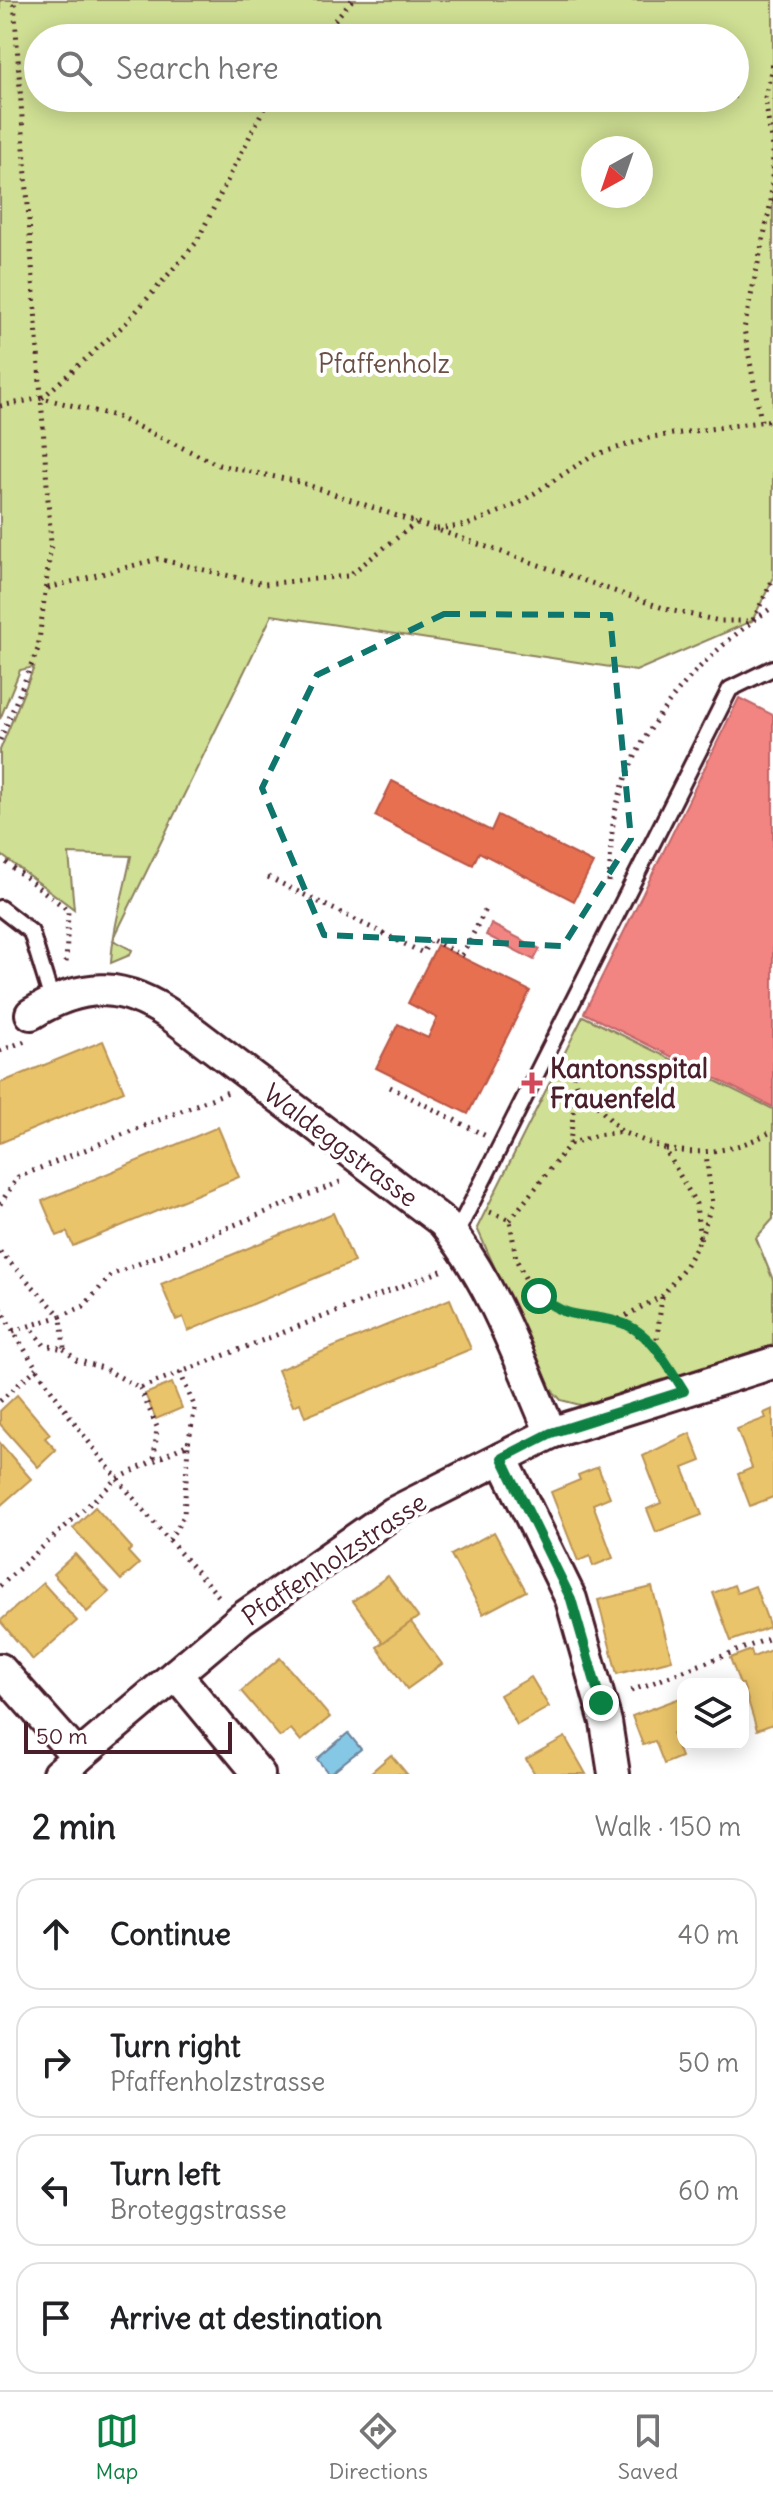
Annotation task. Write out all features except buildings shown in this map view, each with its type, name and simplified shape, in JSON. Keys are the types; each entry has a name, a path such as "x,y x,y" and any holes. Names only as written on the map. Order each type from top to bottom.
{"street":[{"name":"Waldeggstrasse","path":"49,1003 90,989 136,994 176,1019 443,1222 463,1248 551,1433"},
{"name":"Pfaffenholzstrasse","path":"68,1766 241,1619 393,1513 551,1433 773,1363"},
{"path":"502,1458 571,1599 606,1722 614,1774"},
{"path":"0,1669 68,1766"},
{"path":"176,1674 259,1774"}],"lane":[{"path":"463,1248 472,1204 730,689 773,668"},
{"path":"0,908 31,932 49,1003"}],"path":[{"path":"0,740 38,649 48,588 51,544 14,0"},
{"path":"331,24 352,0"},
{"path":"761,421 744,329 771,202 773,153 765,98 773,62"},
{"path":"42,398 125,324 196,243 262,112"},
{"path":"0,406 42,398 115,416 219,465 299,482 669,610 720,621 752,621"},
{"path":"436,529 467,525 518,504 591,456 652,437 773,420"},
{"path":"48,588 158,559 264,584 348,576 416,523"},
{"path":"752,621 773,579"},
{"path":"607,895 617,803 647,730 697,670 752,621 773,607"},
{"path":"0,858 68,910 49,1003"},
{"path":"268,877 423,953 430,939 462,955 486,909"},
{"path":"556,1035 568,1051 576,1084 570,1144 510,1220 516,1259 539,1296 559,1312 616,1321 656,1346 684,1391"},
{"path":"0,1204 18,1177 255,1081"},
{"path":"576,1084 622,1132 665,1149 706,1154 747,1145 773,1131"},
{"path":"390,1087 502,1143"},
{"path":"480,1148 493,1122"},
{"path":"570,1144 597,1135 622,1132"},
{"path":"665,1149 696,1204 700,1240"},
{"path":"656,1346 662,1296 700,1240 712,1204 706,1154"},
{"path":"13,1331 84,1306 111,1275 372,1168"},
{"path":"472,1204 510,1220"},
{"path":"140,1388 463,1248"},
{"path":"0,1252 61,1316 64,1349"},
{"path":"616,1321 662,1296"},
{"path":"0,1308 37,1368 117,1479 241,1619"},
{"path":"30,1326 44,1345 64,1349 76,1360 103,1368 140,1388 157,1427 154,1461"},
{"path":"0,1401 37,1368"},
{"path":"169,1540 184,1516 188,1444 195,1408 180,1372"},
{"path":"0,1586 117,1479 188,1444"},
{"path":"631,1691 773,1637"}],"highlighted area":[{"path":"444,614 610,615 631,839 563,946 324,935 262,788 317,675"}],"green space":[{"name":"Pfaffenholz","path":"0,0 773,0 773,579 752,621 636,671 272,615 114,939 131,856 69,854 74,909 0,854 0,750 34,667 20,670 0,719"},
{"path":"113,940 132,950 130,955 111,963"},
{"path":"583,1016 773,1109 773,1219 756,1238 773,1280 773,1345 584,1406 561,1400 547,1385 477,1228"}],"water":[{"path":"348,1733 361,1749 329,1774 317,1759"}],"place":[{"name":"Kantonsspital Frauenfeld","path":"532,1083"}],"route":[{"path":"539,1296 559,1312 616,1321 638,1332 656,1346 684,1391 551,1433 502,1458 571,1599 601,1703"}]}
